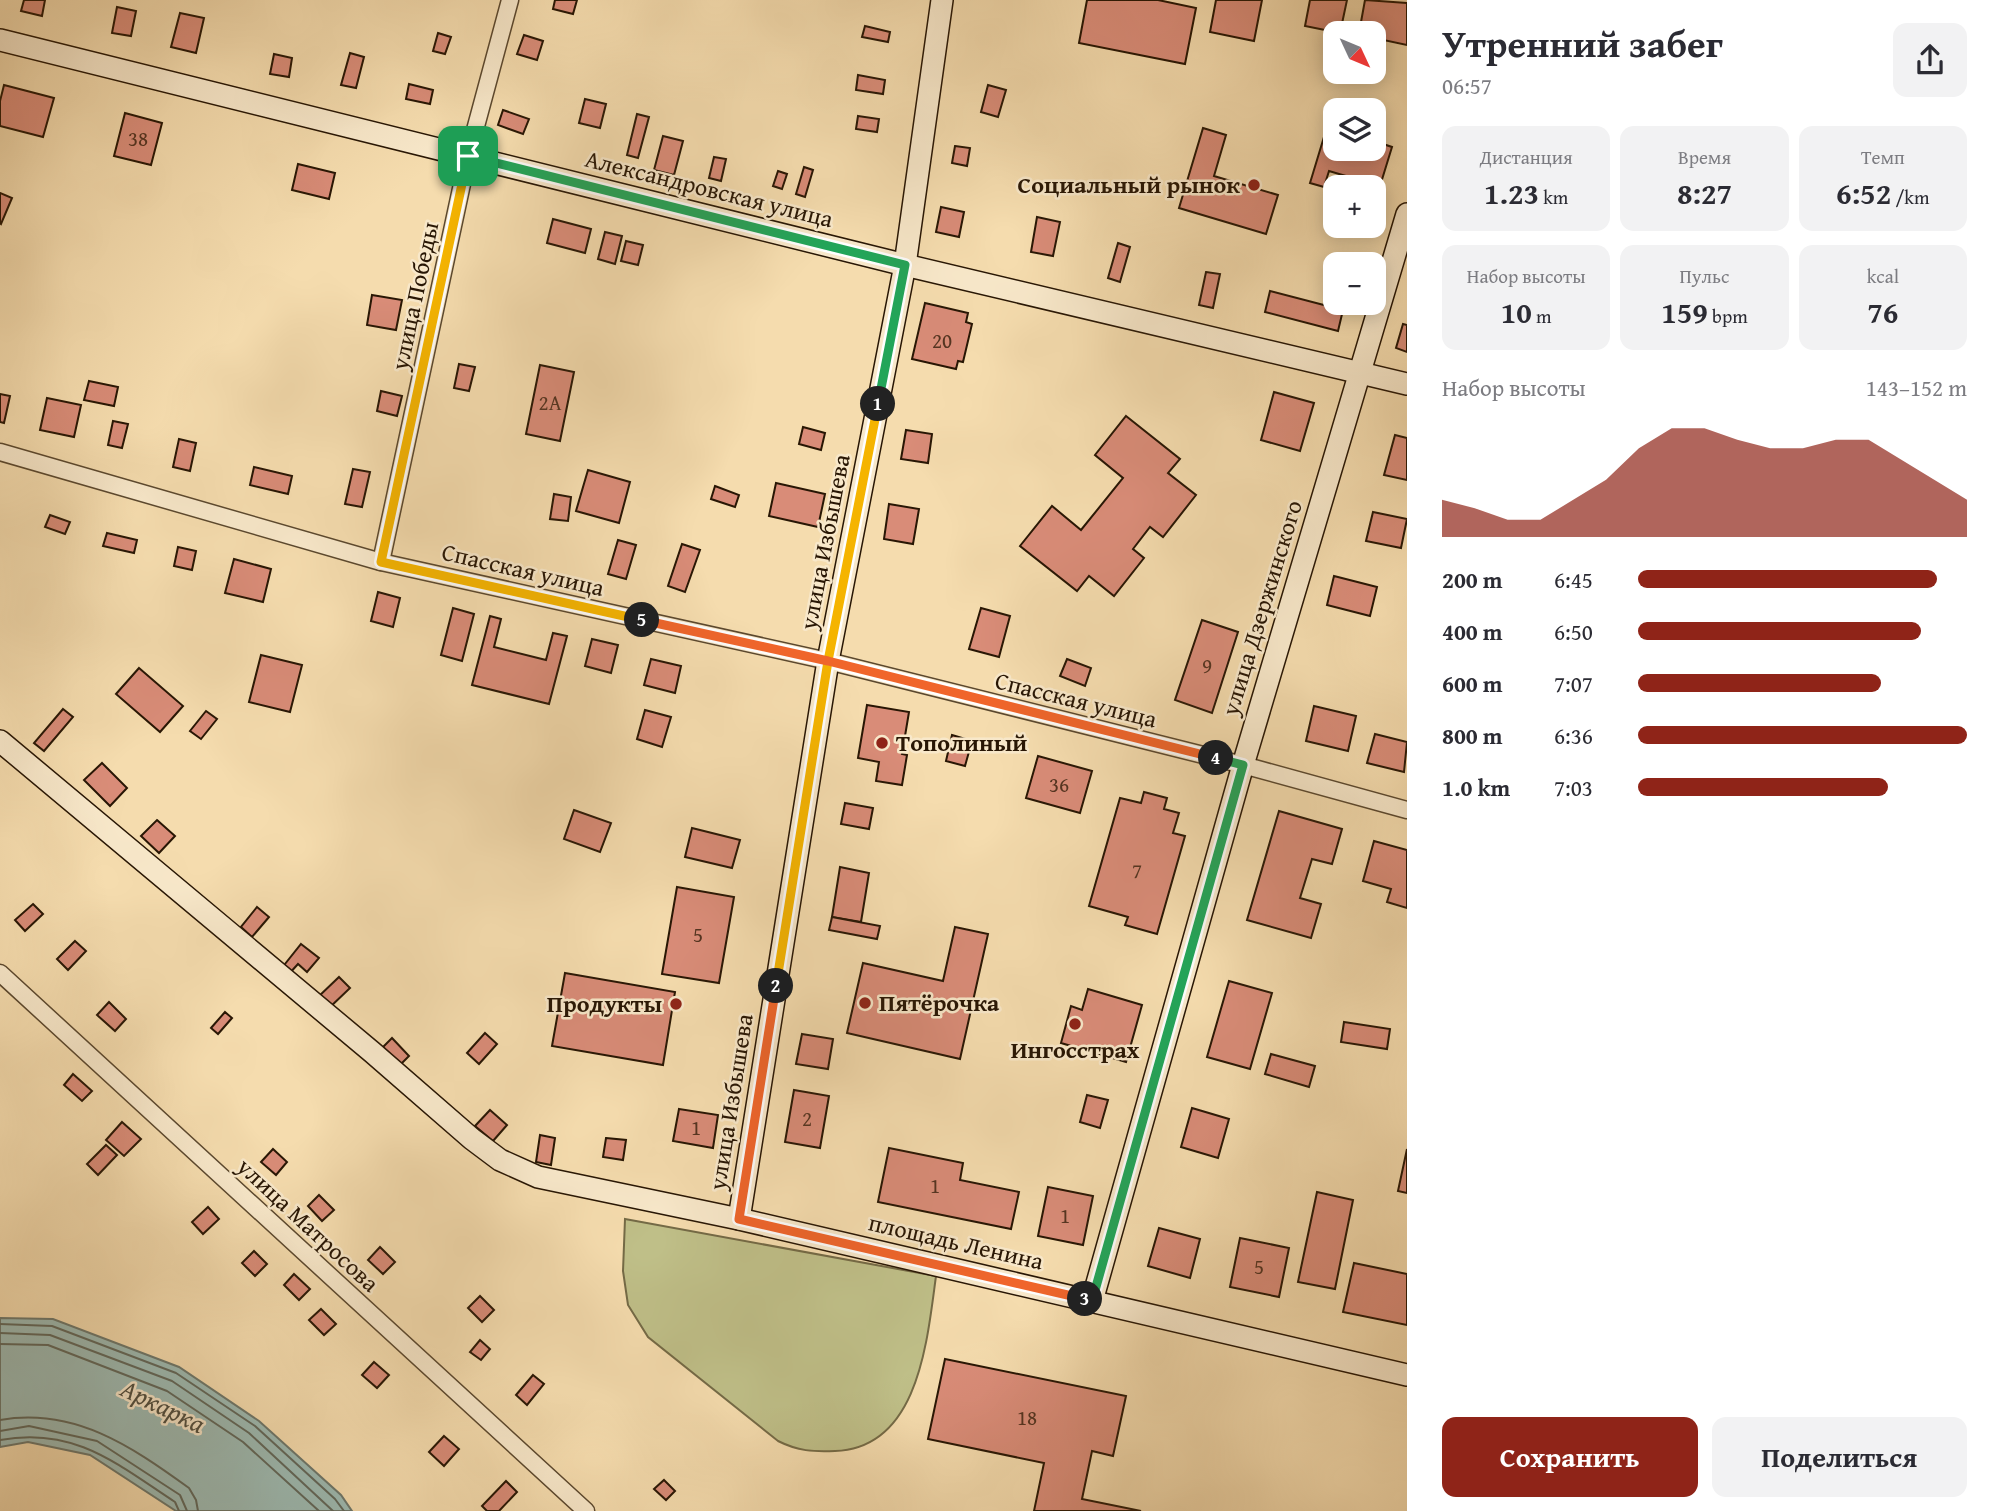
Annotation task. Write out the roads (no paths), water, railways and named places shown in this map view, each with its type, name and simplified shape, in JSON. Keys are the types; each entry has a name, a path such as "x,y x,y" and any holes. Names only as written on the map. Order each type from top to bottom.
{"street":[{"name":"улица Победы","path":"381,562 468,156 510,0"},
{"name":"улица Избышева","path":"739,1219 828,661 905,265 942,0"},
{"name":"Александровская улица","path":"0,40 905,265 1407,384"},
{"name":"улица Дзержинского","path":"1092,1301 1243,765 1407,214"},
{"name":"Спасская улица","path":"0,452 381,562 828,661 1243,765 1407,810"},
{"name":"площадь Ленина","path":"0,741 500,1160 538,1177 739,1219 1407,1375"},
{"name":"улица Матросова","path":"0,973 586,1511"}],"water":[{"name":"Аркарка","path":"0,1318 53,1319 179,1367 259,1421 341,1495 352,1511 176,1511 90,1455 28,1442 0,1447"}],"place":[{"name":"Социальный рынок","path":"1254,185"},
{"name":"Тополиный","path":"882,743"},
{"name":"Пятёрочка","path":"865,1003"},
{"name":"Продукты","path":"676,1004"},
{"name":"Ингосстрах","path":"1075,1024"}]}
